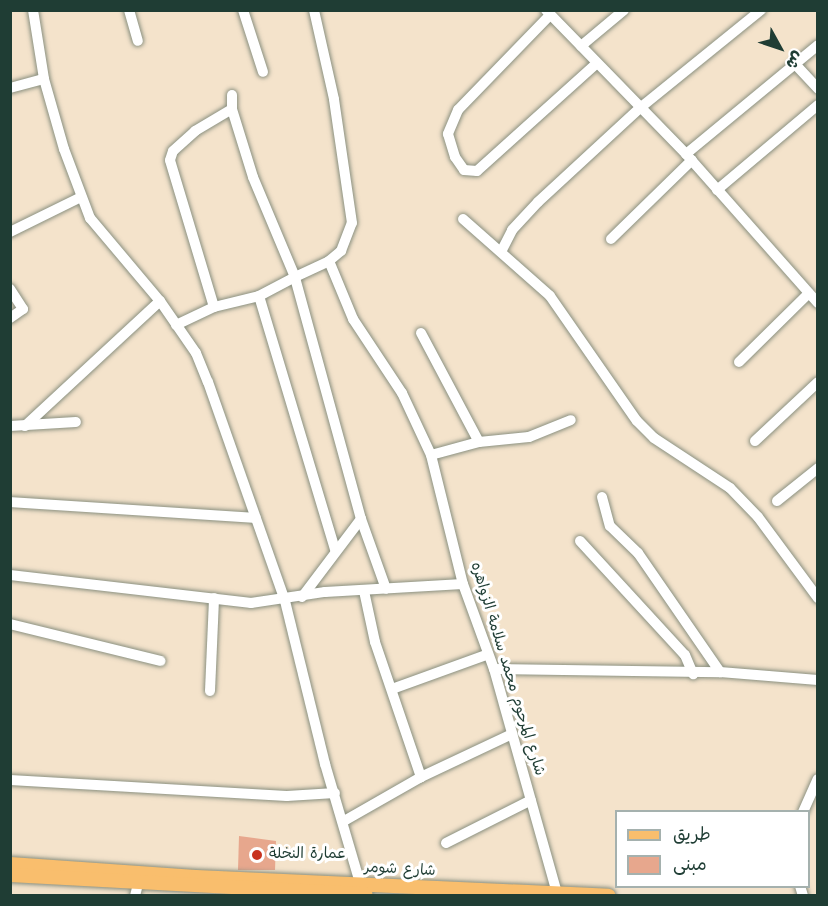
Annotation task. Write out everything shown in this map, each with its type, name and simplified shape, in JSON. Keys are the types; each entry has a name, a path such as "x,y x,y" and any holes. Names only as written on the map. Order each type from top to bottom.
{"main road":[{"name":"شارع شومر","path":"10,864 362,891 393,896"},
{"name":"شارع شومر","path":"10,875 137,890 362,891 609,896"}],"street":[{"path":"33,10 44,79 81,197 108,243 160,301 196,353 208,382 285,601 362,891"},
{"path":"129,10 138,41"},
{"path":"243,10 263,72"},
{"path":"176,325 214,307 259,296 329,261 341,251 352,223 334,99 314,10"},
{"path":"581,46 624,10"},
{"path":"502,250 513,230 538,202 640,108 761,10"},
{"path":"596,64 477,171 464,170 454,158 448,134 458,110 548,13 689,157 818,303"},
{"path":"610,239 689,157 818,45"},
{"path":"795,64 818,89"},
{"path":"10,88 44,79"},
{"path":"232,95 232,109 270,222 296,277 361,519 386,589"},
{"path":"717,190 818,105"},
{"path":"214,307 170,160 172,151 195,131 232,109"},
{"path":"10,232 81,197"},
{"path":"463,219 502,250 550,296 637,421 654,438 729,488 758,516 818,598"},
{"name":"شارع المرحوم محمد سلامة الزواهره","path":"329,261 352,319 402,393 431,455 463,584 486,655 494,669 558,895"},
{"path":"10,289 23,309 10,318"},
{"path":"739,362 808,293"},
{"path":"259,296 335,550"},
{"path":"25,426 160,301"},
{"path":"421,333 479,442"},
{"path":"755,441 818,382"},
{"path":"431,455 479,442 529,437 571,420"},
{"path":"10,426 76,422"},
{"path":"777,501 818,468"},
{"path":"603,497 610,526 639,553 720,672"},
{"path":"10,502 255,518"},
{"path":"302,597 335,550 361,519"},
{"path":"579,541 680,649 693,674"},
{"path":"10,575 251,603 386,589 463,584"},
{"path":"364,591 392,689 421,777"},
{"path":"210,691 214,598"},
{"path":"10,624 162,661"},
{"path":"392,689 486,655"},
{"path":"494,669 693,674 720,672 818,680"},
{"path":"344,821 421,777 512,734"},
{"path":"804,810 818,779"},
{"path":"10,780 287,796 335,793"},
{"path":"446,843 531,800"}],"building":[{"name":"عمارة النخلة","path":"239,836 276,841 275,870 238,870"}],"place":[{"name":"عمارة النخلة","path":"257,855"}]}
